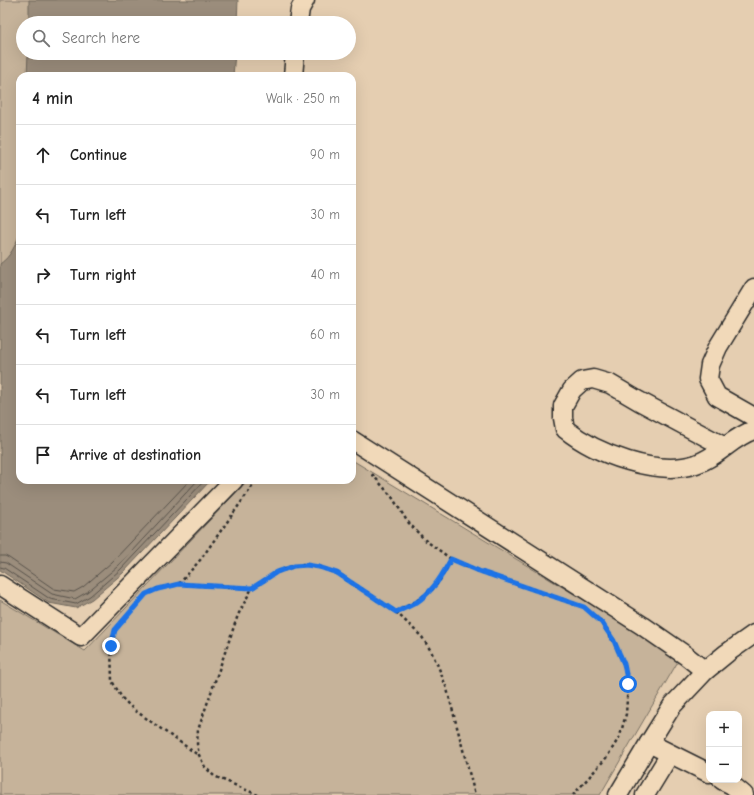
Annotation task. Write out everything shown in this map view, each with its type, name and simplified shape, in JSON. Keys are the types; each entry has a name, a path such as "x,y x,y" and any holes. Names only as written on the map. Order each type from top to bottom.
{"street":[{"path":"299,16 300,8 305,0"},
{"path":"293,72 294,60"},
{"path":"754,288 718,346 710,364 708,380 717,396 754,417"},
{"path":"725,447 610,384 593,379 582,381 572,390 563,406 565,429 576,438 629,462 656,466 675,468 696,464 713,456 746,433 754,430"},
{"path":"356,443 648,629 705,671"},
{"path":"0,585 81,637 230,484"},
{"path":"727,653 754,621"},
{"path":"618,795 672,706 705,671 754,634"},
{"path":"649,742 706,772"},
{"path":"645,795 670,754"},
{"path":"728,783 744,795"}],"path":[{"path":"371,473 392,497 407,521 425,540 451,559 479,571 578,605"},
{"path":"179,584 201,559 254,484"},
{"path":"396,612 421,600 436,585 451,559"},
{"path":"258,795 214,776 205,767 199,755 197,744 198,730 238,615 252,588 277,572 294,566 307,565 337,573 396,612 422,637 432,651 438,666 475,795"},
{"path":"146,594 158,589 179,584 252,588"},
{"path":"573,795 607,757 620,736 626,714 628,684 624,664 614,641 602,623 590,612"},
{"path":"125,618 115,630 111,646 112,681 122,698 133,709 199,755"}],"shaded area":[{"path":"0,0 56,0 56,16 16,16 16,60 55,60 55,72 16,72 16,310 0,324"},
{"path":"356,462 680,658 600,795 0,795 0,600 85,651 244,484 356,484"}],"water":[{"path":"29,0 238,0 237,16 29,16"},
{"path":"28,60 234,60 233,72 27,72"},
{"path":"16,242 16,484 207,484 123,573 92,599 76,608 49,603 0,570 0,264 7,258"}],"route":[{"path":"111,646 115,630 146,594 158,589 179,584 252,588 277,572 294,566 307,565 337,573 396,612 421,600 436,585 451,559 479,571 584,607 602,623 614,641 624,664 628,684"}]}
